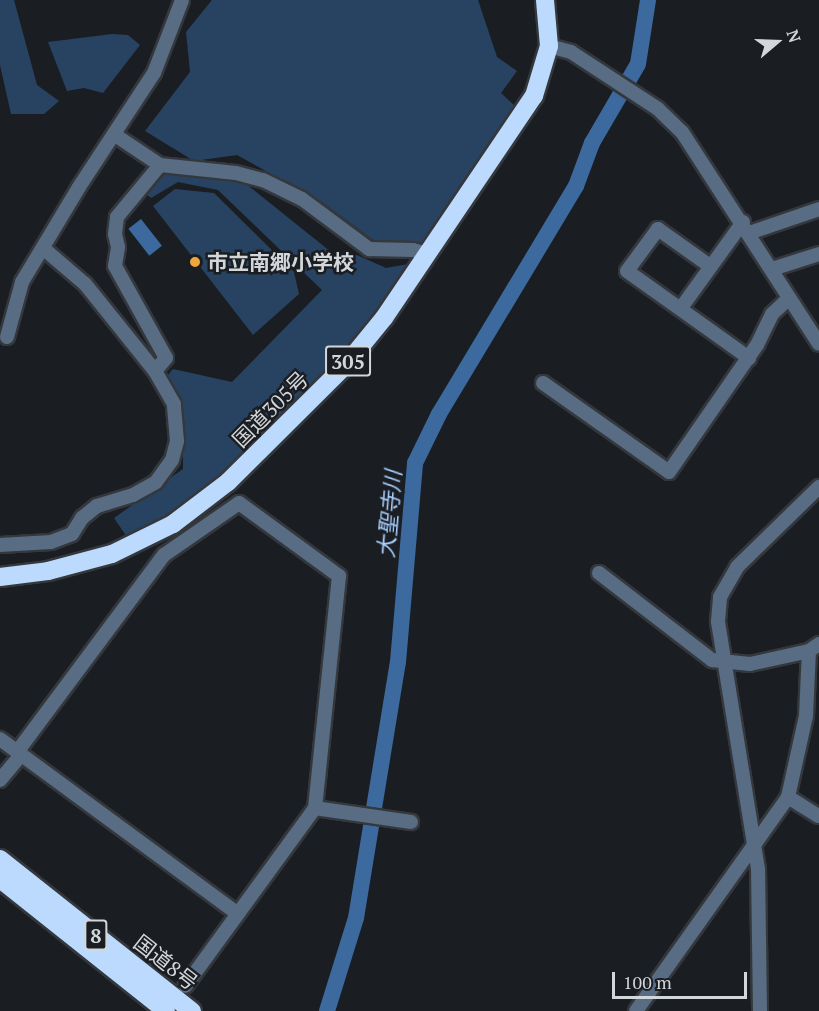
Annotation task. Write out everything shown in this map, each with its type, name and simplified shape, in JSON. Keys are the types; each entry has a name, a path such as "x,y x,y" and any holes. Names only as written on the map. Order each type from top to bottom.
{"highway":[{"name":"国道305号","path":"0,577 48,571 112,554 156,534 211,498 344,367 384,318 524,113 542,78 549,46 545,0"},
{"name":"国道8号","path":"0,860 192,1011"},
{"name":"国道8号","path":"0,879 166,1011"}],"street":[{"path":"7,337 22,282 44,249 79,187 154,73 182,0"},
{"path":"549,46 571,52 672,121 700,154 819,344"},
{"path":"115,135 160,165 255,177 302,199 369,249 414,250 425,258"},
{"path":"155,371 166,358 115,266 118,247 115,234 117,217 160,165"},
{"path":"681,308 710,266 746,228 819,209"},
{"path":"710,266 658,229 627,271 749,358"},
{"path":"0,545 59,540 72,534 82,518 97,506 133,495 156,482 172,460 178,423 169,392 155,371 85,284 44,249"},
{"path":"772,269 819,254"},
{"path":"543,383 669,472 749,358 772,314 789,298"},
{"path":"760,1011 760,910 754,842 718,621 726,582 819,487"},
{"path":"0,780 17,752 164,555 238,503 340,580 320,809 185,986"},
{"path":"599,573 712,660 750,664 814,647 812,716 788,797 754,842 750,854 636,1011"},
{"path":"0,739 238,914"},
{"path":"0,765 17,752"},
{"path":"788,797 819,816"},
{"path":"320,809 411,822"}],"shaded area":[{"path":"0,0 14,0 37,85 59,101 44,114 11,114 0,65"},
{"path":"212,0 478,0 497,57 517,71 501,93 519,110 426,246 376,242 322,202 237,155 194,161 145,131 190,72 186,32"},
{"path":"112,34 128,35 140,45 103,93 84,88 67,91 48,42"},
{"path":"163,172 240,179 336,256 357,255 386,268 414,263 348,359 228,478 129,540 114,518 183,469 183,406 167,376 173,369 232,382 322,290 218,190 178,182 151,198 145,193"},
{"path":"175,189 214,193 294,272 299,294 253,335 153,206"},
{"path":"141,219 162,246 149,256 128,229"}],"waterway":[{"name":"大聖寺川","path":"327,1011 356,918 398,662 415,463 439,414 576,186 592,143 638,64 648,0"}],"place":[{"name":"市立南郷小学校","path":"195,262"}]}
